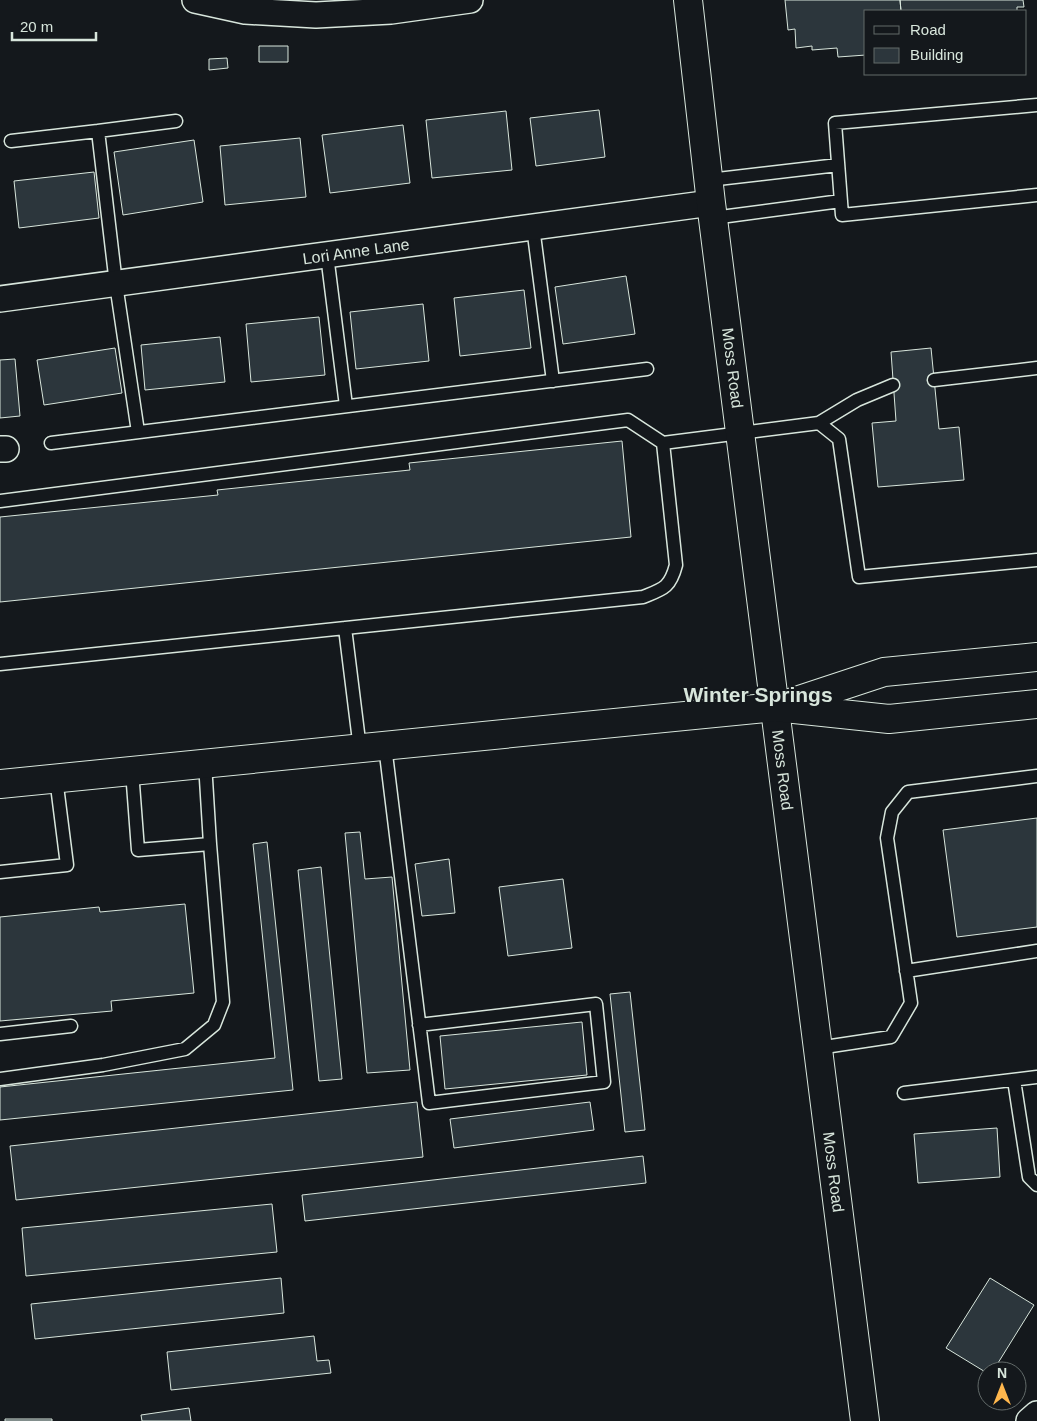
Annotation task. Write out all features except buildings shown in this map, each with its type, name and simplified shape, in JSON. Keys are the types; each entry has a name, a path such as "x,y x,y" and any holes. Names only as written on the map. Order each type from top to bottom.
{"street":[{"path":"195,0 245,11 316,15 351,7 391,11 470,0"},
{"name":"Moss Road","path":"688,0 711,201 865,1421"},
{"name":"Lori Anne Lane","path":"0,299 711,201"},
{"path":"775,707 884,672 1037,656"},
{"path":"0,784 775,707 889,719 1037,704"},
{"path":"1029,1421 1037,1414"}],"lane":[{"path":"1037,105 836,123 842,215 1037,195"},
{"path":"11,141 176,121"},
{"path":"98,131 116,284 138,432"},
{"path":"711,201 838,165"},
{"path":"711,201 841,201"},
{"path":"532,227 553,381"},
{"path":"327,255 346,406"},
{"path":"934,380 1037,368"},
{"path":"52,443 647,369"},
{"path":"0,501 628,420 663,443 819,423 857,400 893,385"},
{"path":"819,423 839,440 859,577 1037,560"},
{"path":"0,664 643,596 663,590 673,579 676,565 663,443"},
{"path":"345,628 372,747 419,1025 429,1103 604,1082 596,1004 419,1025"},
{"path":"0,1079 103,1064 185,1049 214,1025 223,1002 205,764"},
{"path":"132,771 138,850 210,844"},
{"path":"818,1048 891,1037 910,1003 887,838 892,812 908,792 1037,776"},
{"path":"0,872 67,865 56,778"},
{"path":"906,971 1037,951"},
{"path":"0,1034 71,1026"},
{"path":"904,1093 1037,1077"},
{"path":"1014,1080 1029,1177 1037,1185"}],"district":[{"name":"Winter Springs","path":"758,695"}]}
